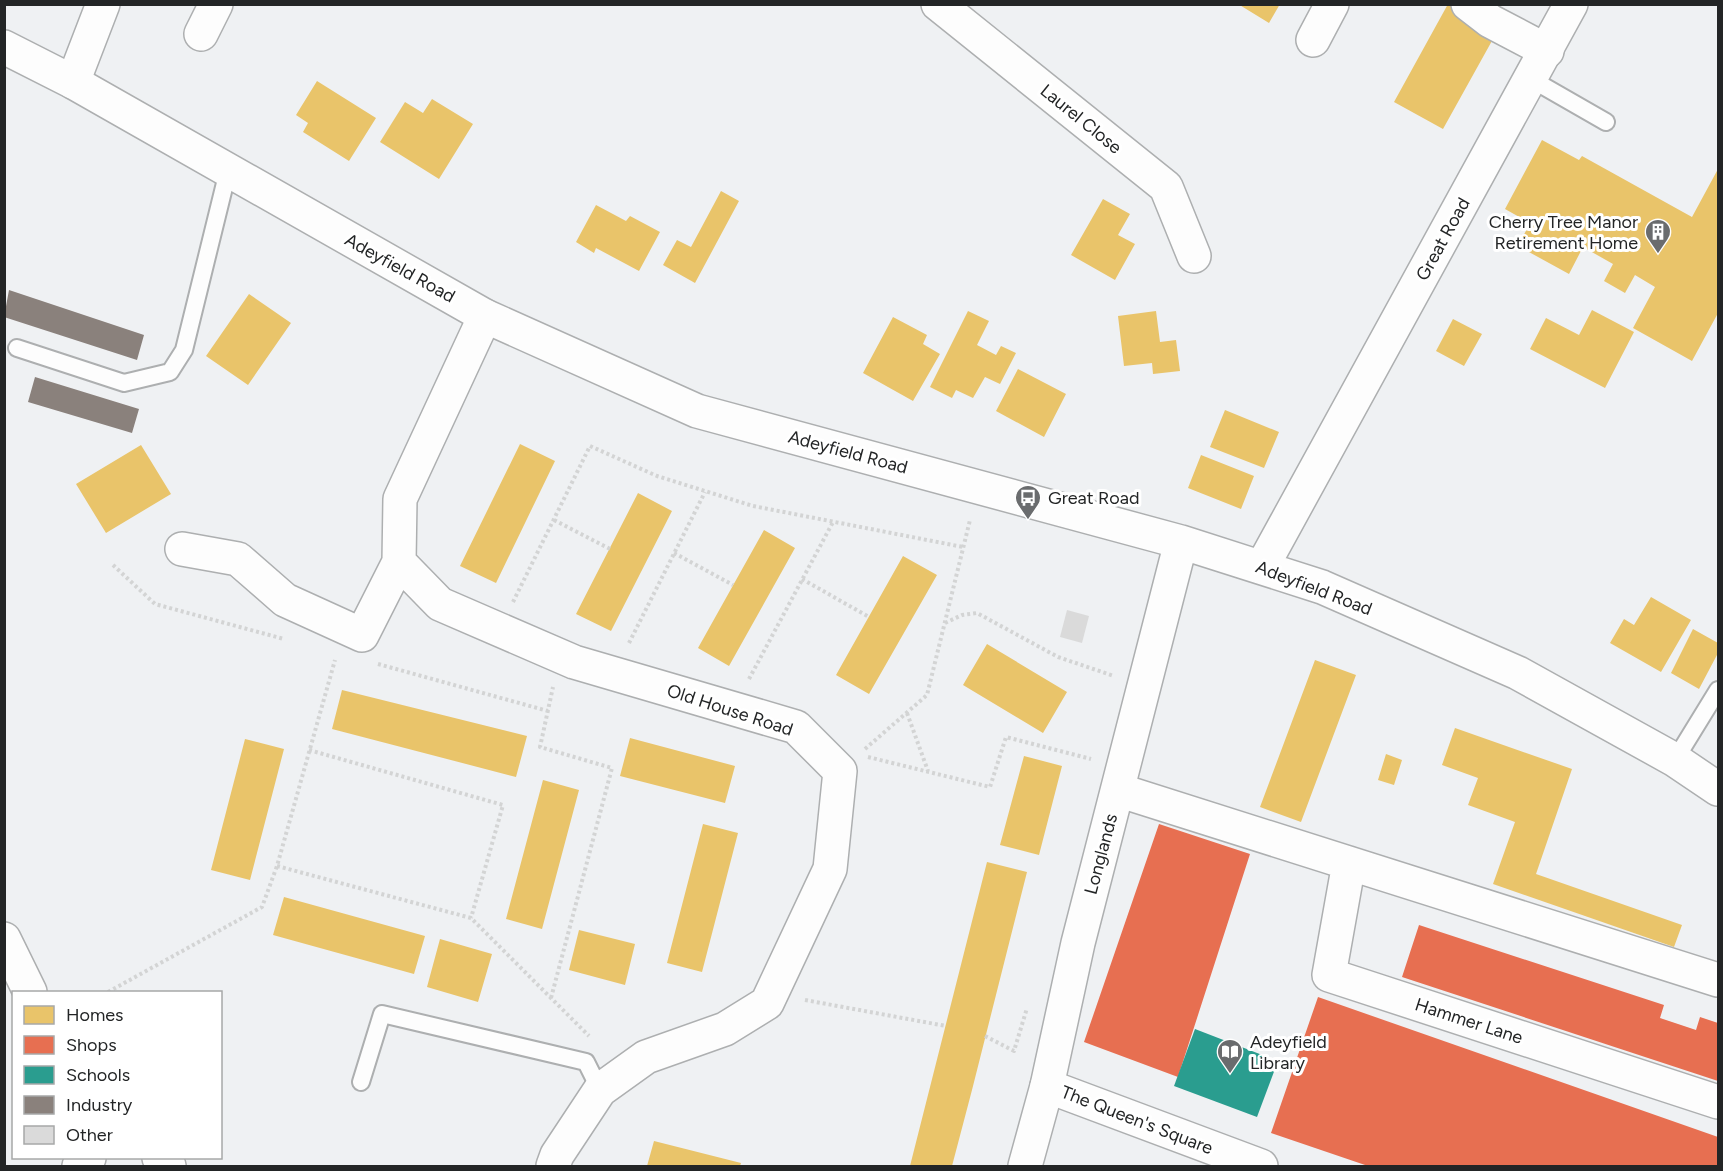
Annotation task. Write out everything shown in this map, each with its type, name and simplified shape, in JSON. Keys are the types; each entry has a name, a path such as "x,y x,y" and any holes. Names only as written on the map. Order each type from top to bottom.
{"street":[{"path":"73,82 103,4"},
{"path":"201,34 216,4"},
{"name":"Laurel Close","path":"938,4 1166,187 1194,256"},
{"path":"1313,40 1332,4"},
{"path":"1468,4 1490,21 1547,51"},
{"name":"Great Road","path":"1262,567 1571,4"},
{"name":"Adeyfield Road","path":"4,47 73,82 485,316 697,411 1181,542 1322,587 1518,673 1675,760 1719,789"},
{"path":"182,549 238,559 285,600 362,635 399,562 400,499 485,316"},
{"name":"Longlands","path":"1024,1167 1047,1086 1078,943 1181,542"},
{"name":"Old House Road","path":"399,562 440,604 574,662 796,727 840,771 830,869 767,1003 725,1029 646,1057 612,1081 557,1155 553,1167"},
{"path":"1121,779 1349,863 1719,980"},
{"name":"Hammer Lane","path":"1349,863 1329,975 1719,1102"},
{"path":"4,939 29,991"},
{"name":"The Queen's Square","path":"1047,1086 1261,1167"}],"lane":[{"path":"1531,79 1606,122"},
{"path":"17,348 124,383 170,372 184,350 228,171"},
{"path":"1675,760 1719,690"},
{"path":"361,1082 381,1014 586,1062 612,1081"}],"path":[{"path":"500,629 590,447 657,476 705,492 833,522 963,547"},
{"path":"978,487 927,695 859,755 990,787 1006,737 1121,779"},
{"path":"613,674 705,492"},
{"path":"554,520 610,549"},
{"path":"733,709 833,522"},
{"path":"674,553 733,585"},
{"path":"113,565 155,604 291,641"},
{"path":"802,579 869,617"},
{"path":"945,623 962,615 977,614 1058,657 1144,686"},
{"path":"112,991 262,907 277,867 344,627"},
{"path":"370,662 548,711"},
{"path":"551,998 612,768 540,747 555,679"},
{"path":"907,713 928,772"},
{"path":"309,750 503,805 471,918"},
{"path":"277,867 471,918 551,998 612,1081"},
{"path":"775,985 788,996 946,1026"}],"building: Homes":[{"path":"1238,4 1280,4 1269,23"},
{"path":"1448,4 1498,30 1443,129 1394,102"},
{"path":"317,81 376,118 349,161 303,132 308,123 296,115"},
{"path":"432,99 473,124 439,179 380,142 405,102 423,113"},
{"name":"Cherry Tree Manor Retirement Home","path":"1542,140 1579,160 1582,156 1692,217 1718,169 1718,313 1692,361 1633,328 1655,287 1635,275 1625,293 1604,281 1613,264 1583,247 1569,274 1518,246 1530,223 1505,209"},
{"path":"721,191 739,201 695,283 663,265 677,240 691,247"},
{"path":"1103,199 1130,214 1118,235 1135,244 1115,280 1071,255"},
{"path":"596,205 626,221 630,216 660,232 639,271 596,248 594,253 576,242"},
{"path":"249,294 291,323 248,385 206,356"},
{"path":"1592,310 1634,332 1605,388 1530,349 1546,318 1579,335"},
{"path":"968,311 989,321 977,345 996,355 1001,346 1016,353 1000,384 985,377 973,398 956,390 952,398 930,387"},
{"path":"1156,311 1160,342 1176,340 1180,371 1153,374 1152,363 1124,366 1118,316"},
{"path":"893,317 927,335 923,344 940,354 913,401 863,373"},
{"path":"1453,319 1482,334 1464,366 1436,351"},
{"path":"1018,369 1066,394 1044,437 996,411"},
{"path":"1225,410 1279,432 1264,468 1210,447"},
{"path":"520,444 555,461 496,583 460,566"},
{"path":"141,445 171,494 106,533 76,484"},
{"path":"1201,455 1254,476 1241,509 1188,488"},
{"path":"638,493 672,511 611,631 576,614"},
{"path":"764,530 795,548 729,666 698,648"},
{"path":"903,556 937,575 869,694 836,675"},
{"path":"1651,597 1691,620 1661,672 1610,643 1624,619 1634,625"},
{"path":"1693,629 1718,643 1718,653 1699,689 1671,673"},
{"path":"987,644 1067,692 1043,733 963,685"},
{"path":"1315,660 1356,675 1301,822 1260,807"},
{"path":"342,690 527,736 516,777 332,729"},
{"path":"1455,728 1572,769 1536,874 1682,925 1674,947 1493,884 1515,822 1468,805 1478,778 1442,765"},
{"path":"630,738 735,766 725,803 620,776"},
{"path":"245,739 284,749 250,880 211,870"},
{"path":"1386,754 1402,760 1394,785 1378,780"},
{"path":"1024,756 1062,766 1039,855 1000,845"},
{"path":"543,780 579,790 542,929 506,919"},
{"path":"703,824 738,833 702,972 667,963"},
{"path":"987,862 1027,872 972,1090 952,1166 910,1166"},
{"path":"284,897 425,936 414,974 273,935"},
{"path":"579,930 635,944 625,985 569,970"},
{"path":"440,939 492,954 478,1002 427,987"},
{"path":"654,1141 741,1163 740,1166 647,1166"}],"building: Shops":[{"path":"1159,824 1250,854 1178,1077 1084,1042"},
{"path":"1419,925 1664,1005 1660,1018 1696,1030 1700,1017 1718,1023 1718,1081 1402,977"},
{"path":"1318,997 1718,1137 1718,1166 1368,1166 1271,1133"}],"building: Schools":[{"path":"1195,1029 1278,1061 1257,1117 1174,1086"}],"building: Industry":[{"path":"9,290 144,335 137,360 4,317"},
{"path":"35,377 139,409 132,433 28,402"}],"building: Other":[{"path":"1067,610 1089,616 1082,643 1060,637"}],"place":[{"name":"Cherry Tree Manor Retirement Home","path":"1658,255"},
{"name":"Great Road","path":"1028,521"},
{"name":"Adeyfield Library","path":"1230,1075"}]}
